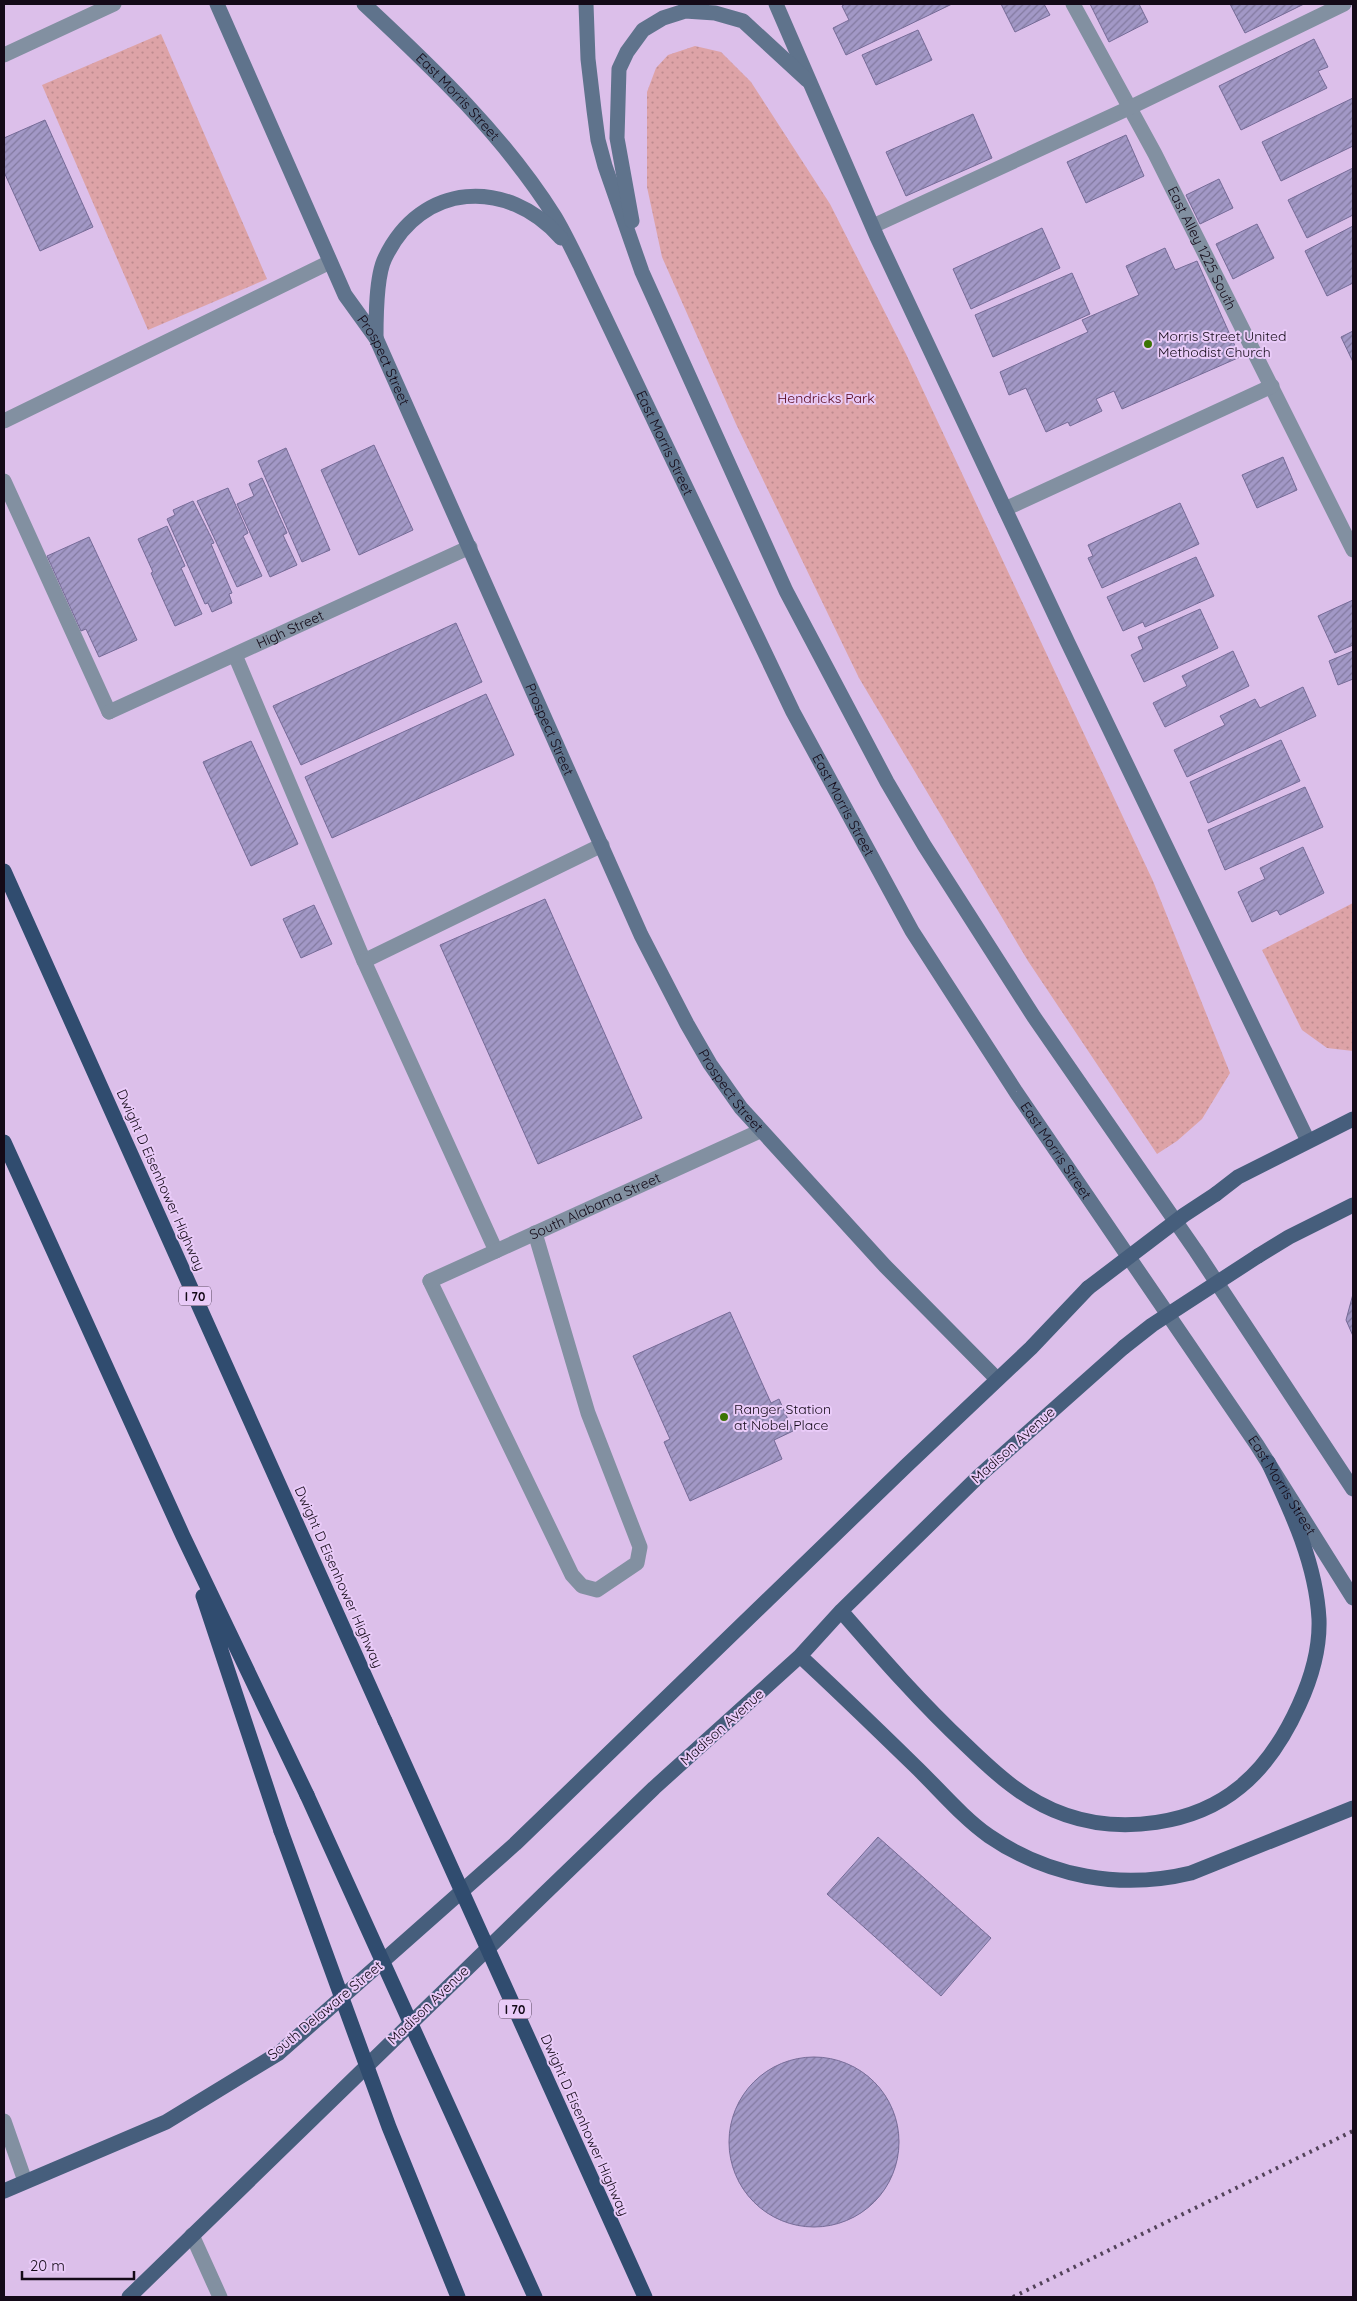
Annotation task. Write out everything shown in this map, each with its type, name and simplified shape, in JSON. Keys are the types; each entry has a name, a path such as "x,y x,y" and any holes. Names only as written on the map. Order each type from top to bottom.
{"highway":[{"name":"Dwight D Eisenhower Highway","path":"4,871 645,2297"},
{"path":"4,1142 183,1536 307,1795 535,2297"},
{"path":"183,1536 281,1831 389,2127 458,2297"}],"main road":[{"name":"Prospect Street","path":"217,4 345,295 376,338 665,985 710,1064 760,1131 885,1266 997,1379"},
{"name":"East Morris Street","path":"364,4 417,53 491,131 514,158 555,218 573,251 793,712 912,931 1021,1100 1268,1462 1353,1598"},
{"path":"586,4 588,58 598,140 642,272 786,591 919,837 1034,1017 1196,1251 1353,1489"},
{"path":"776,4 873,226 1005,509 1308,1141"},
{"path":"642,272 617,138 619,69 627,52 643,30 663,18 685,12 715,13 743,22 811,83"},
{"path":"376,338 376,310 384,260 399,233 424,211 438,203 468,195 502,198 526,210 554,229 573,251"},
{"path":"997,1379 1031,1348 1088,1288 1184,1215 1238,1177 1353,1119"},
{"name":"Madison Avenue","path":"129,2297 570,1868 654,1788 800,1656 840,1611 993,1462 1124,1348 1200,1293 1289,1237 1353,1205"},
{"name":"South Delaware Street","path":"4,2191 166,2122 279,2053 515,1844 997,1379"},
{"path":"840,1611 920,1702 1015,1790 1065,1815 1100,1824 1156,1822 1189,1814 1215,1803 1239,1788 1263,1764 1292,1721 1312,1671 1319,1619 1314,1584 1300,1533 1268,1462"},
{"path":"800,1656 988,1835 1036,1863 1077,1875 1131,1881 1163,1880 1191,1873 1353,1808"}],"street":[{"path":"4,55 114,4"},
{"name":"East Alley 1225 South","path":"1073,4 1155,154 1272,386 1347,523 1353,550"},
{"path":"873,226 1129,108 1344,4"},
{"path":"4,421 330,262"},
{"path":"1005,509 1272,386"},
{"name":"High Street","path":"4,481 109,712 470,547"},
{"path":"235,655 364,961 496,1251"},
{"path":"364,961 602,845"},
{"name":"South Alabama Street","path":"535,1233 588,1413 640,1547 637,1564 597,1590 582,1586 572,1575 430,1281 535,1233 760,1131"},
{"path":"4,2121 25,2181"},
{"path":"192,2235 220,2297"}],"green space":[{"path":"161,34 267,279 148,330 42,85"},
{"name":"Hendricks Park","path":"695,46 721,52 751,82 830,204 906,354 1153,881 1230,1073 1202,1119 1177,1141 1157,1154 1028,961 859,678 736,424 662,257 647,187 647,92 656,68 668,55"},
{"path":"1353,903 1353,1051 1327,1048 1302,1030 1262,950"}],"building":[{"path":"845,4 952,4 846,55 833,28 849,20 842,6"},
{"path":"1001,4 1044,4 1050,15 1015,32"},
{"path":"1090,4 1139,4 1148,22 1109,42"},
{"path":"1230,4 1304,4 1245,33"},
{"path":"918,30 932,60 876,85 862,55"},
{"path":"1314,39 1328,67 1318,71 1327,88 1241,130 1219,86"},
{"path":"1353,98 1353,146 1281,181 1262,142"},
{"path":"973,114 992,158 906,196 886,152"},
{"path":"45,120 93,227 40,251 4,172 4,138"},
{"path":"1126,135 1144,176 1086,203 1067,162"},
{"path":"1353,168 1353,215 1307,238 1288,200"},
{"path":"1219,179 1233,208 1200,224 1186,195"},
{"path":"1257,224 1274,258 1233,279 1216,244"},
{"path":"1353,226 1353,283 1327,296 1305,251"},
{"path":"1042,228 1060,268 971,309 953,269"},
{"name":"Morris Street United Methodist Church","path":"1165,248 1175,270 1197,261 1240,357 1122,409 1114,391 1096,399 1102,411 1070,426 1068,422 1046,432 1026,388 1009,395 1000,372 1088,332 1082,320 1139,295 1126,266"},
{"path":"1072,273 1090,314 993,357 975,315"},
{"path":"1353,331 1353,362 1341,337"},
{"path":"374,445 413,530 359,555 321,470"},
{"path":"286,448 330,550 302,562 258,461"},
{"path":"1283,457 1297,490 1257,508 1242,475"},
{"path":"262,478 287,533 283,535 297,565 270,577 237,504 254,496 249,484"},
{"path":"228,488 248,533 243,536 262,576 237,587 197,501"},
{"path":"193,501 214,543 211,544 232,593 229,594 232,603 212,612 208,603 205,604 167,519 175,515 173,510"},
{"path":"1180,503 1199,544 1102,588 1088,558 1093,556 1088,545"},
{"path":"167,526 185,566 181,568 202,614 175,626 138,539"},
{"path":"89,537 137,640 99,657 86,629 81,631 47,556"},
{"path":"1196,557 1214,596 1145,627 1143,622 1123,631 1107,597"},
{"path":"1353,600 1353,645 1335,653 1318,616"},
{"path":"1200,609 1218,648 1144,682 1131,655 1143,649 1138,637"},
{"path":"456,623 482,682 301,765 273,706"},
{"path":"1233,651 1249,686 1165,727 1153,703 1187,686 1182,676"},
{"path":"1353,651 1353,679 1338,685 1329,661"},
{"path":"1303,687 1316,716 1187,777 1174,750 1225,725 1220,716 1255,699 1260,708"},
{"path":"486,694 514,755 332,838 305,777"},
{"path":"1281,740 1300,781 1208,823 1190,782"},
{"path":"251,741 298,844 251,866 203,762"},
{"path":"1305,787 1323,827 1225,870 1208,830"},
{"path":"1303,847 1324,893 1280,915 1277,910 1252,922 1238,892 1265,879 1260,868"},
{"path":"545,899 642,1118 538,1164 440,945"},
{"path":"314,905 332,944 301,958 283,919"},
{"path":"1353,1294 1353,1336 1346,1320"},
{"name":"Ranger Station at Nobel Place","path":"730,1312 771,1403 779,1399 793,1431 774,1440 782,1459 690,1501 664,1442 670,1439 633,1356"},
{"path":"878,1837 991,1938 941,1996 827,1894"},
{"path":"806,2057 822,2057 847,2063 868,2076 880,2088 893,2109 899,2142 893,2175 880,2196 868,2208 847,2221 822,2227 806,2227 781,2221 760,2208 748,2196 735,2175 729,2150 729,2134 735,2109 748,2088 760,2076 781,2063"}],"railway":[{"path":"1013,2297 1353,2131"}],"place":[{"name":"Morris Street United Methodist Church","path":"1148,344"},
{"name":"Ranger Station at Nobel Place","path":"724,1417"}]}
